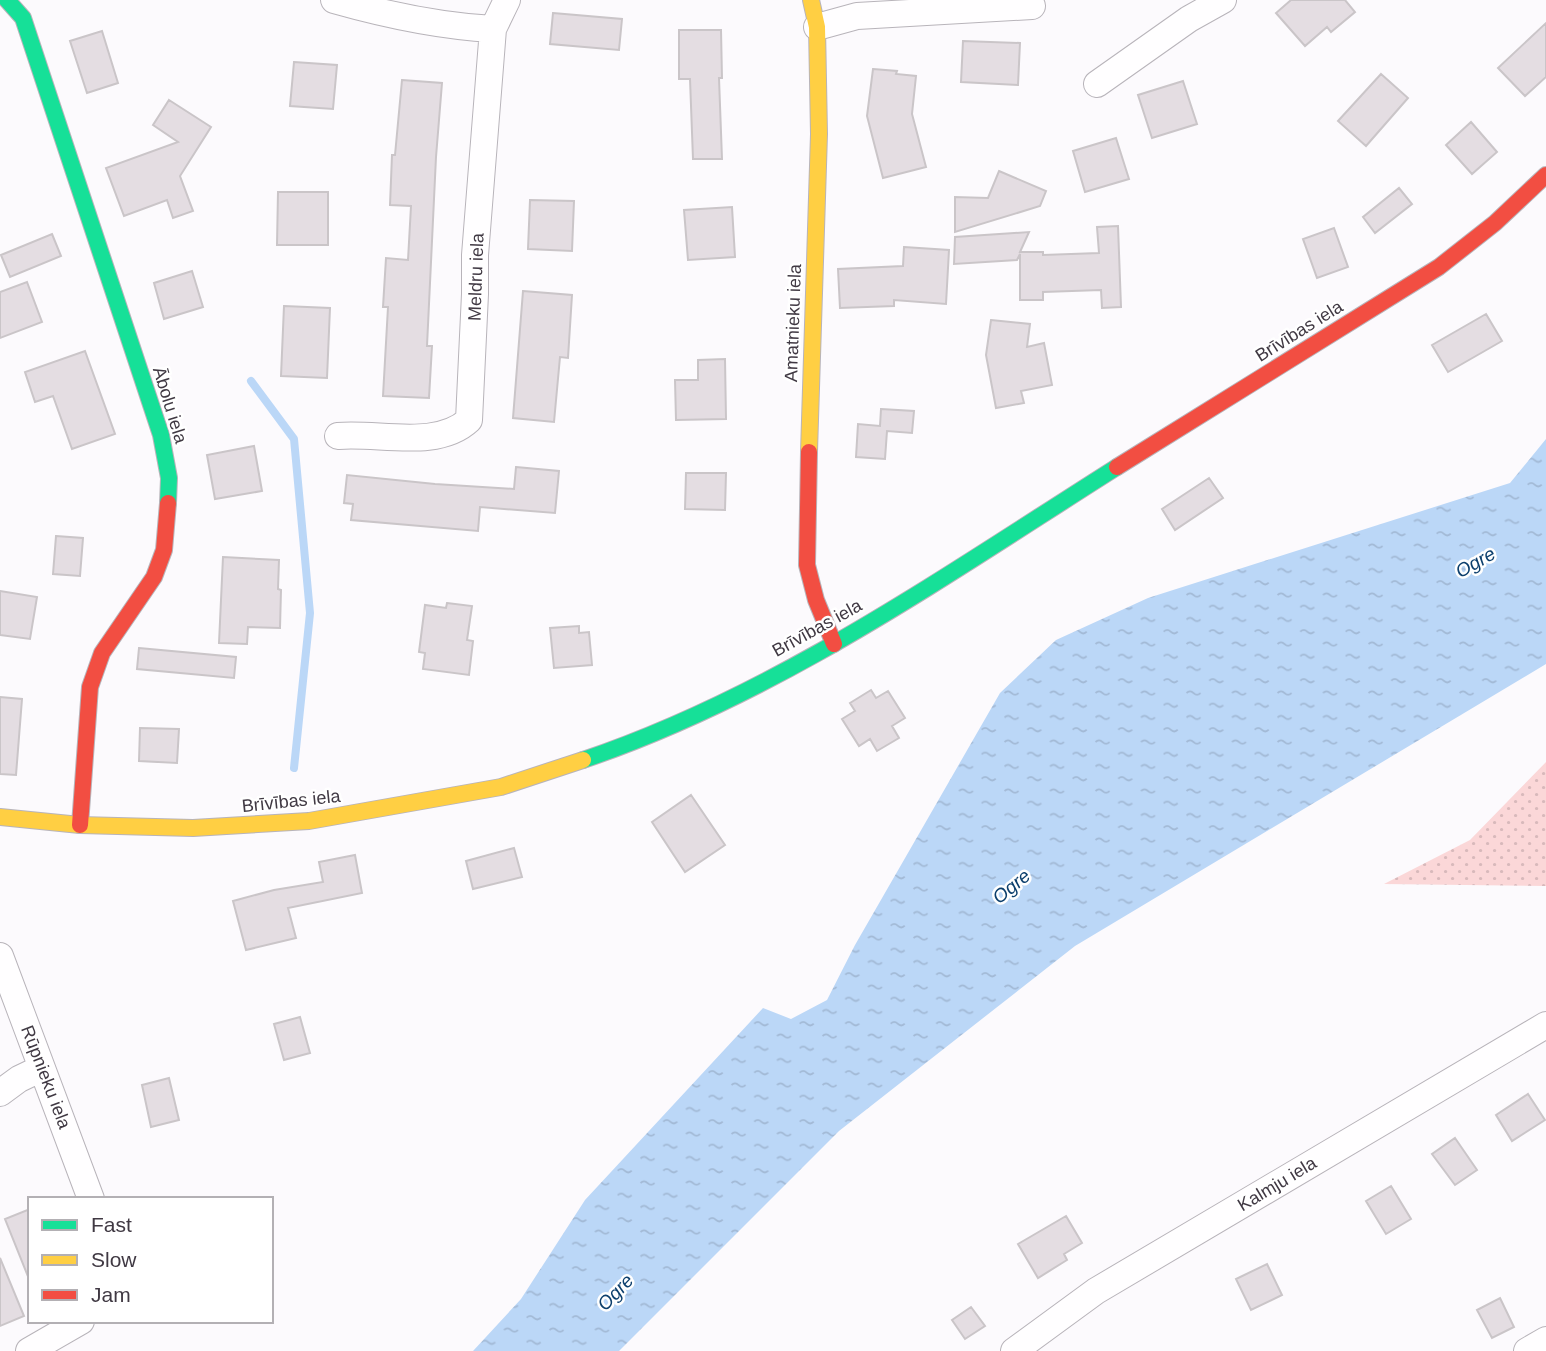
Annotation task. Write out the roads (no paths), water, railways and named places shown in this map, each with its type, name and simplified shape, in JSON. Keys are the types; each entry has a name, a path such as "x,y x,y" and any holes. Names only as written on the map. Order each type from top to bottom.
{"main road":[{"name":"Ābolu iela","path":"7,0 23,18 161,435 169,478 164,550 154,577 102,653 90,687 80,825"},
{"name":"Amatnieku iela","path":"811,0 817,27 819,134 806,553 808,577 816,607 834,644"},
{"name":"Brīvības iela","path":"0,817 80,825 193,828 309,821 436,800 500,786 612,751 691,719 834,644 1439,268 1494,223 1546,175"}],"street":[{"path":"334,0 407,19 450,27 493,30"},
{"name":"Meldru iela","path":"338,436 440,436 459,430 469,420 475,255 493,30 507,0"},
{"path":"1097,83 1189,19 1223,0"},
{"path":"817,27 857,16 1032,6"},
{"name":"Rūpnieku iela","path":"0,956 90,1197"},
{"name":"Kalmju iela","path":"1014,1351 1096,1291 1546,1025"},
{"path":"0,1093 19,1079 42,1068"},
{"path":"29,1351 78,1323"},
{"path":"1527,1351 1546,1340"}],"water":[{"name":"Ogre","path":"1546,439 1546,664 1075,946 839,1131 619,1351 473,1351 521,1299 585,1200 763,1008 791,1019 827,1000 855,945 1000,693 1056,640 1148,598 1510,483"}],"waterway":[{"path":"251,381 294,439 310,613 294,768"}]}
